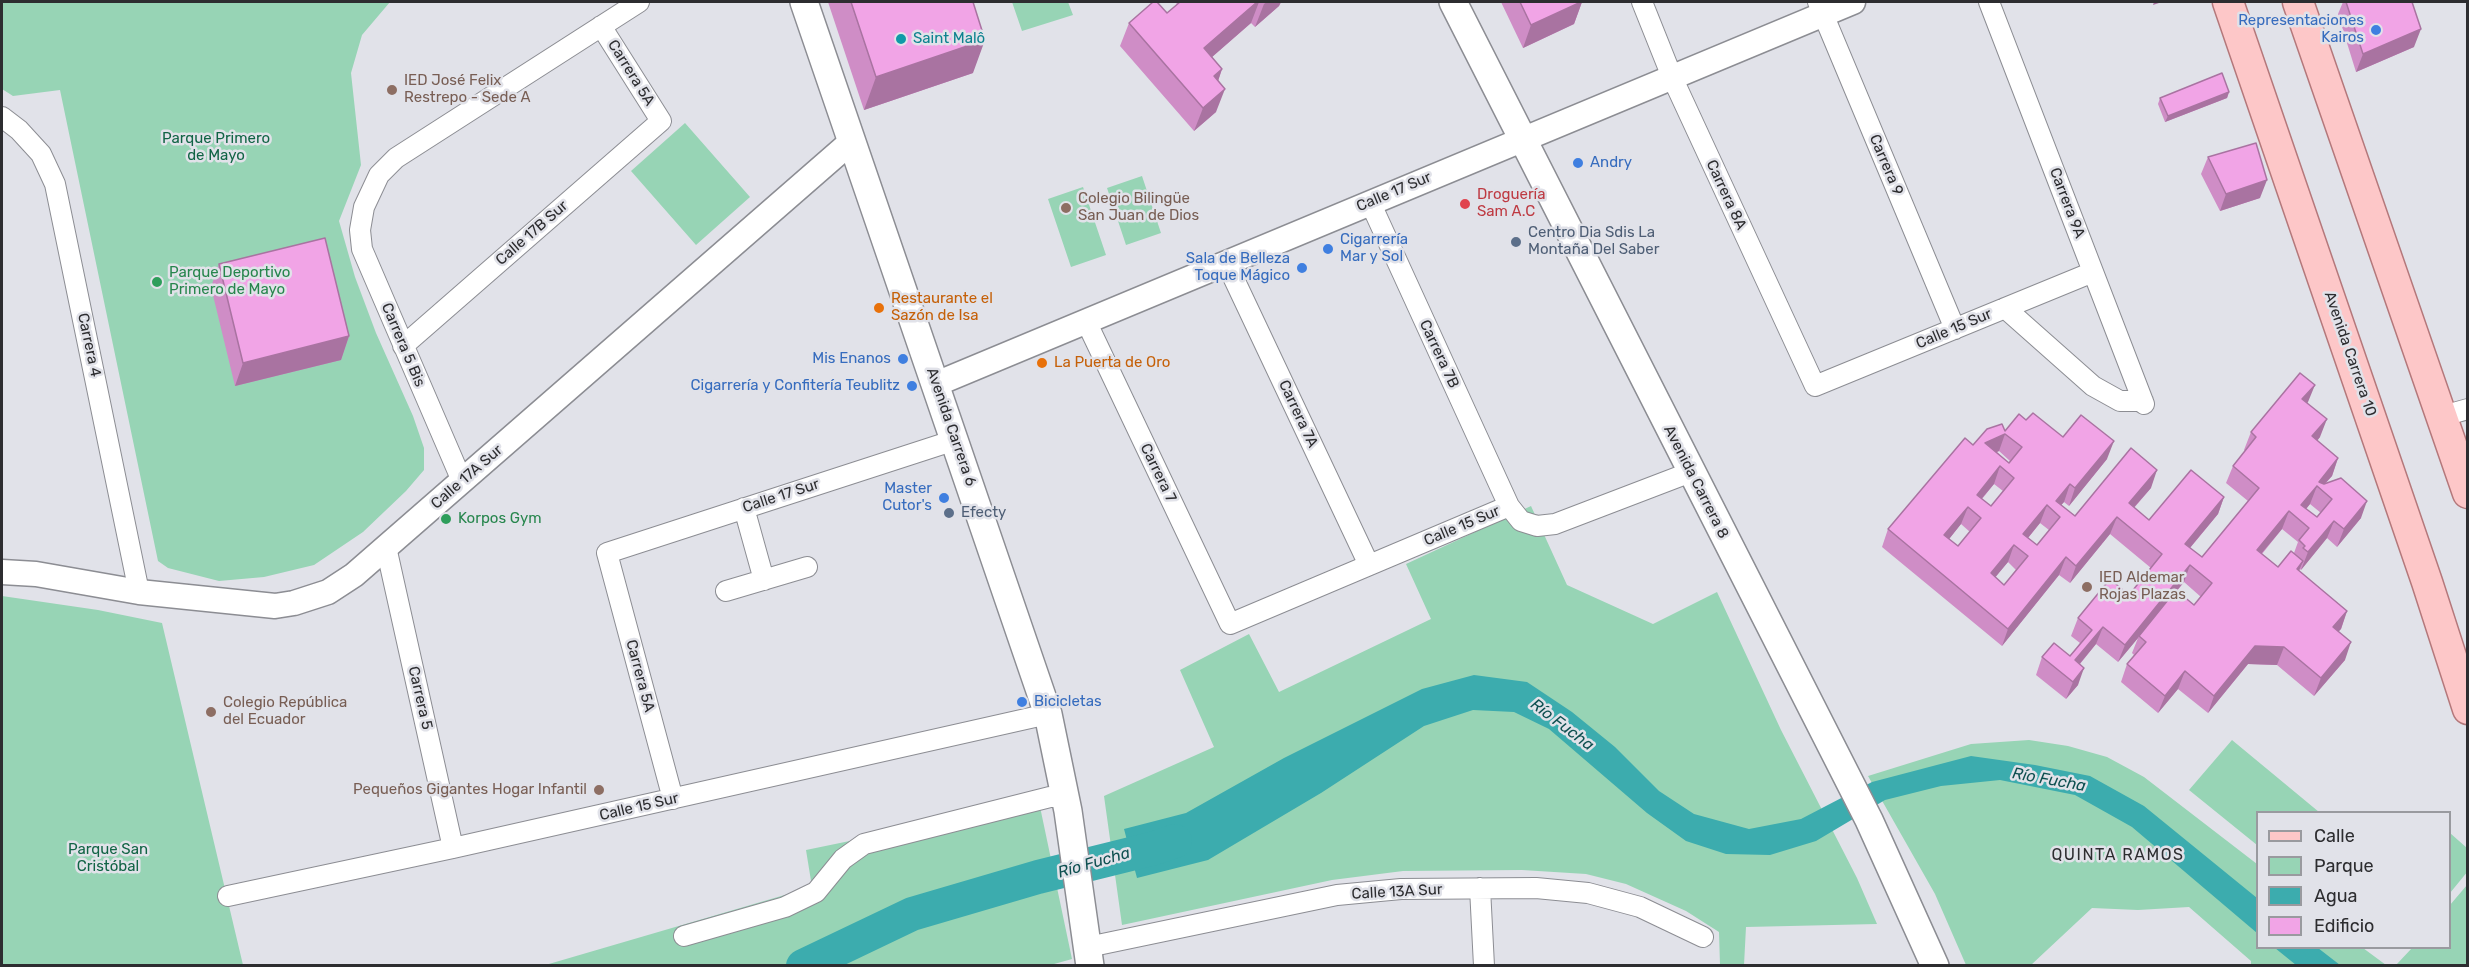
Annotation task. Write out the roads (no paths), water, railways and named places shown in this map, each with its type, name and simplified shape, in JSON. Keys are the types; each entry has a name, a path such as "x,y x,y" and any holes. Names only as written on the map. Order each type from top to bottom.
{"main road":[{"name":"Avenida Carrera 6","path":"804,2 1048,714 1065,797 1089,956"},
{"name":"Avenida Carrera 8","path":"1453,2 1869,820 1935,966"},
{"name":"Avenida Carrera 10","path":"2228,2 2420,560 2468,709"},
{"path":"2298,2 2455,413 2468,493"}],"street":[{"name":"Carrera 5 Bis","path":"462,481 362,249 360,230 364,207 379,175 396,158 639,2"},
{"name":"Carrera 8A","path":"1642,2 1672,77 1815,386"},
{"name":"Calle 17 Sur","path":"936,384 1672,77 1820,8 1853,2"},
{"name":"Carrera 9A","path":"1989,2 2144,402 2120,401 2093,386 2005,308"},
{"name":"Carrera 9","path":"1820,8 1955,329"},
{"name":"Carrera 5A","path":"601,26 661,121"},
{"name":"Carrera 4","path":"2,117 19,130 41,154 55,184 139,592"},
{"name":"Calle 17B Sur","path":"403,346 661,121"},
{"name":"Calle 17A Sur","path":"2,572 36,574 139,592 275,606 294,603 328,592 386,547 852,141"},
{"name":"Carrera 7B","path":"1370,202 1509,506"},
{"name":"Carrera 7A","path":"1226,262 1369,565"},
{"name":"Calle 15 Sur","path":"1815,386 2093,272"},
{"name":"Carrera 7","path":"1086,321 1230,624"},
{"name":"Calle 17 Sur","path":"607,552 955,440"},
{"name":"Calle 15 Sur","path":"1230,624 1509,506 1521,521 1537,526 1555,524 1691,472"},
{"path":"744,508 764,580"},
{"name":"Carrera 5","path":"386,547 453,848"},
{"name":"Carrera 5A","path":"607,552 673,799"},
{"path":"726,591 807,567"},
{"name":"Calle 15 Sur","path":"228,896 453,848 1048,714"},
{"path":"684,936 784,907 816,892 843,859 864,844 1050,797 1065,797"},
{"path":"1480,888 1484,966"},
{"name":"Calle 13A Sur","path":"1089,956 1337,896 1401,889 1536,888 1588,893 1640,907 1703,937"}],"water":[{"path":"1474,675 1527,682 1572,712 1615,747 1659,791 1694,814 1749,829 1801,819 1872,782 1971,756 2090,776 2144,806 2256,897 2256,932 2132,827 2075,795 2000,780 1941,786 1885,800 1816,841 1770,855 1726,854 1686,841 1647,813 1549,729 1514,712 1473,710 1424,726 1321,793 1208,860 1137,878 1124,829 1186,813 1284,758 1422,689"},
{"path":"2276,949 2319,949 2340,965 2296,965"}],"waterway":[{"name":"Río Fucha","path":"803,966 912,914 1038,877 1175,841"}],"place":[{"name":"Representaciones Kairos","path":"2376,30"},
{"name":"Saint Malô","path":"901,39"},
{"name":"IED José Felix Restrepo - Sede A","path":"392,90"},
{"name":"Andry","path":"1578,163"},
{"name":"Droguería Sam A.C","path":"1465,204"},
{"name":"Colegio Bilingüe San Juan de Dios","path":"1066,208"},
{"name":"Centro Dia Sdis La Montaña Del Saber","path":"1516,242"},
{"name":"Cigarrería Mar y Sol","path":"1328,249"},
{"name":"Sala de Belleza Toque Mágico","path":"1302,268"},
{"name":"Parque Deportivo Primero de Mayo","path":"157,282"},
{"name":"Restaurante el Sazón de Isa","path":"879,308"},
{"name":"Mis Enanos","path":"903,359"},
{"name":"La Puerta de Oro","path":"1042,363"},
{"name":"Cigarrería y Confitería Teublitz","path":"912,386"},
{"name":"Master Cutor's","path":"944,498"},
{"name":"Efecty","path":"949,513"},
{"name":"Korpos Gym","path":"446,519"},
{"name":"IED Aldemar Rojas Plazas","path":"2087,587"},
{"name":"Bicicletas","path":"1022,702"},
{"name":"Colegio República del Ecuador","path":"211,712"},
{"name":"Pequeños Gigantes Hogar Infantil","path":"599,790"}],"district":[{"name":"QUINTA RAMOS","path":"2118,855"}],"park label":[{"name":"Parque Primero de Mayo","path":"216,148"},
{"name":"Parque San Cristóbal","path":"108,858"}]}
